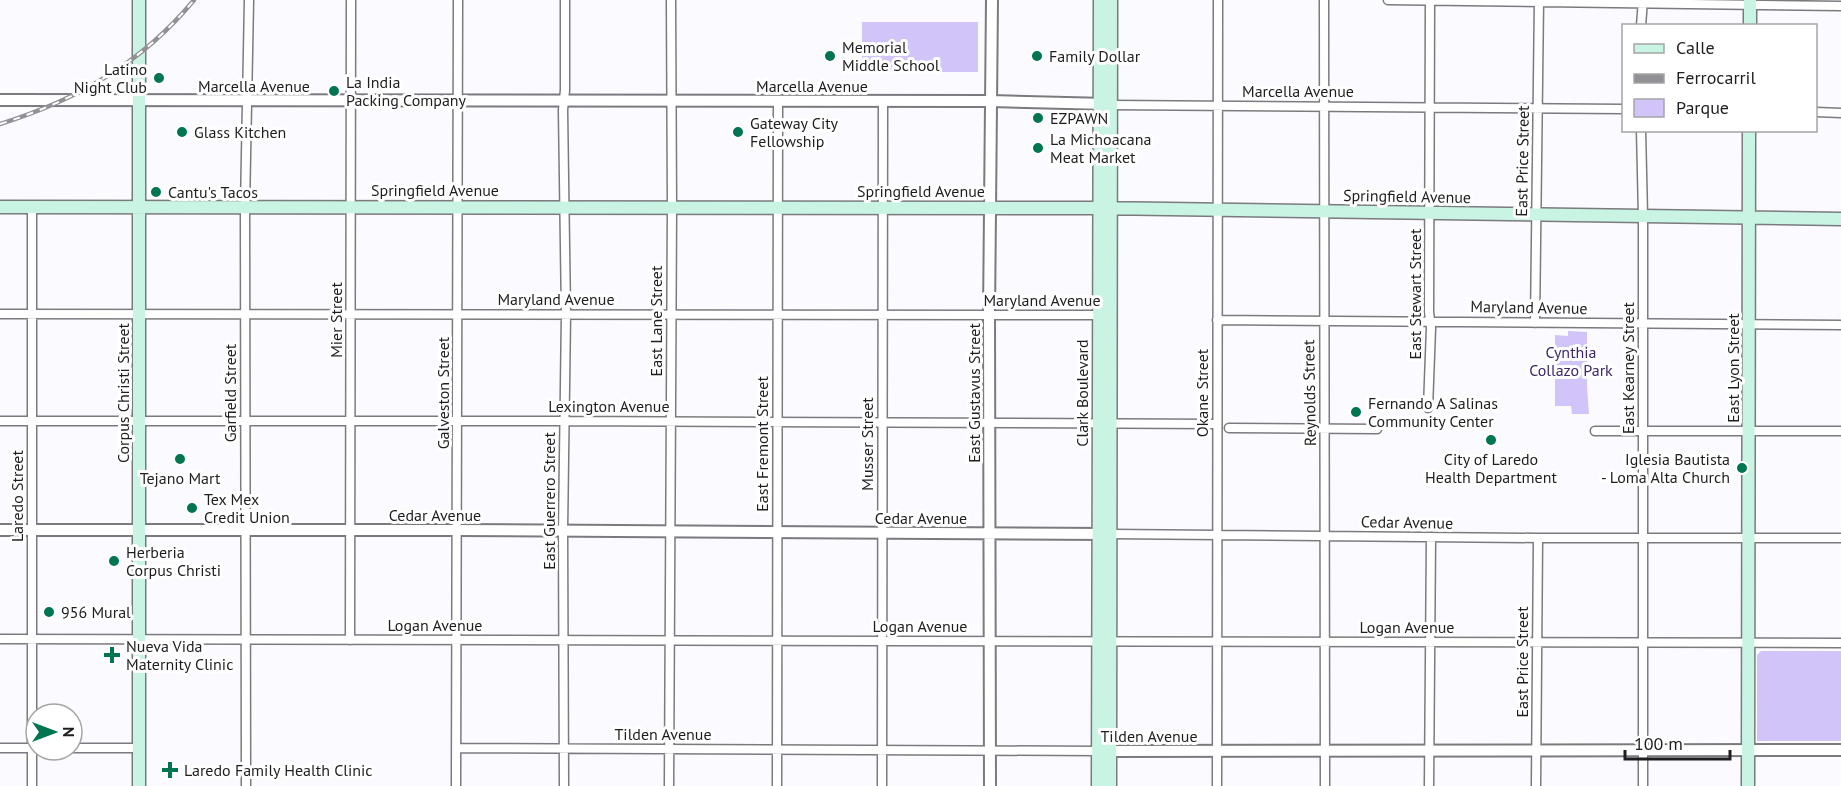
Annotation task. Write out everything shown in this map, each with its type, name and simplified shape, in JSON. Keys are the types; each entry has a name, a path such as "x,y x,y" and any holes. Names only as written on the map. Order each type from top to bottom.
{"main road":[{"name":"Corpus Christi Street","path":"139,0 140,786"},
{"name":"Clark Boulevard","path":"1098,786 1104,751 1105,534 1105,104 1100,0"},
{"name":"Clark Boulevard","path":"1105,104 1111,0"},
{"path":"1750,2 1750,24"},
{"name":"East Lyon Street","path":"1748,786 1749,132"},
{"name":"Springfield Avenue","path":"0,207 1105,208 1841,219"},
{"name":"Clark Boulevard","path":"1104,751 1110,786"}],"street":[{"name":"Garfield Street","path":"246,786 245,207 249,0"},
{"name":"Mier Street","path":"350,640 351,0"},
{"name":"Galveston Street","path":"456,786 458,0"},
{"name":"East Guerrero Street","path":"564,786 565,0"},
{"name":"East Lane Street","path":"669,786 671,0"},
{"name":"East Gustavus Street","path":"990,786 989,315 992,0"},
{"name":"Okane Street","path":"1217,786 1218,0"},
{"name":"Reynolds Street","path":"1324,0 1325,786"},
{"path":"1388,0 1750,2 1841,6"},
{"name":"East Stewart Street","path":"1428,408 1430,0"},
{"name":"East Price Street","path":"1535,323 1539,1"},
{"path":"1641,24 1643,1"},
{"name":"Marcella Avenue","path":"0,100 991,101 1622,109"},
{"name":"East Fremont Street","path":"777,786 778,102"},
{"name":"Musser Street","path":"882,786 883,102"},
{"path":"1817,112 1841,112"},
{"name":"East Kearney Street","path":"1641,132 1643,786"},
{"name":"Laredo Street","path":"32,207 33,702"},
{"name":"Maryland Avenue","path":"0,314 1105,315"},
{"name":"Maryland Avenue","path":"1217,320 1841,325"},
{"name":"Lexington Avenue","path":"0,421 1217,424"},
{"path":"1229,428 1377,429"},
{"path":"1595,431 1841,431"},
{"name":"Cedar Avenue","path":"0,530 564,530 1538,538 1841,538"},
{"path":"1429,786 1431,537"},
{"name":"East Price Street","path":"1536,786 1538,538"},
{"name":"Logan Avenue","path":"0,639 1841,643"},
{"path":"0,748 24,748"},
{"path":"84,748 139,748"},
{"name":"Tilden Avenue","path":"456,748 1104,751 1841,750"},
{"name":"Laredo Street","path":"32,786 33,762"}],"green space":[{"path":"862,22 978,22 978,72 862,72"},
{"name":"Cynthia Collazo Park","path":"1568,331 1587,332 1589,414 1572,414 1571,406 1555,406 1555,335 1568,336"},
{"path":"1761,651 1841,651 1841,741 1757,741 1757,655"}],"railway":[{"path":"0,124 55,103 106,77 153,43 194,0"}],"place":[{"name":"Memorial Middle School","path":"830,56"},
{"name":"Family Dollar","path":"1037,56"},
{"name":"Latino Night Club","path":"159,78"},
{"name":"La India Packing Company","path":"334,91"},
{"name":"EZPAWN","path":"1038,118"},
{"name":"Glass Kitchen","path":"182,132"},
{"name":"Gateway City Fellowship","path":"738,132"},
{"name":"La Michoacana Meat Market","path":"1038,148"},
{"name":"Cantu's Tacos","path":"156,192"},
{"name":"Fernando A Salinas Community Center","path":"1356,412"},
{"name":"City of Laredo Health Department","path":"1491,440"},
{"name":"Tejano Mart","path":"180,459"},
{"name":"Iglesia Bautista - Loma Alta Church","path":"1742,468"},
{"name":"Tex Mex Credit Union","path":"192,508"},
{"name":"Herberia Corpus Christi","path":"114,561"},
{"name":"956 Mural","path":"49,612"},
{"name":"Nueva Vida Maternity Clinic","path":"112,655"},
{"name":"Laredo Family Health Clinic","path":"170,770"}]}
